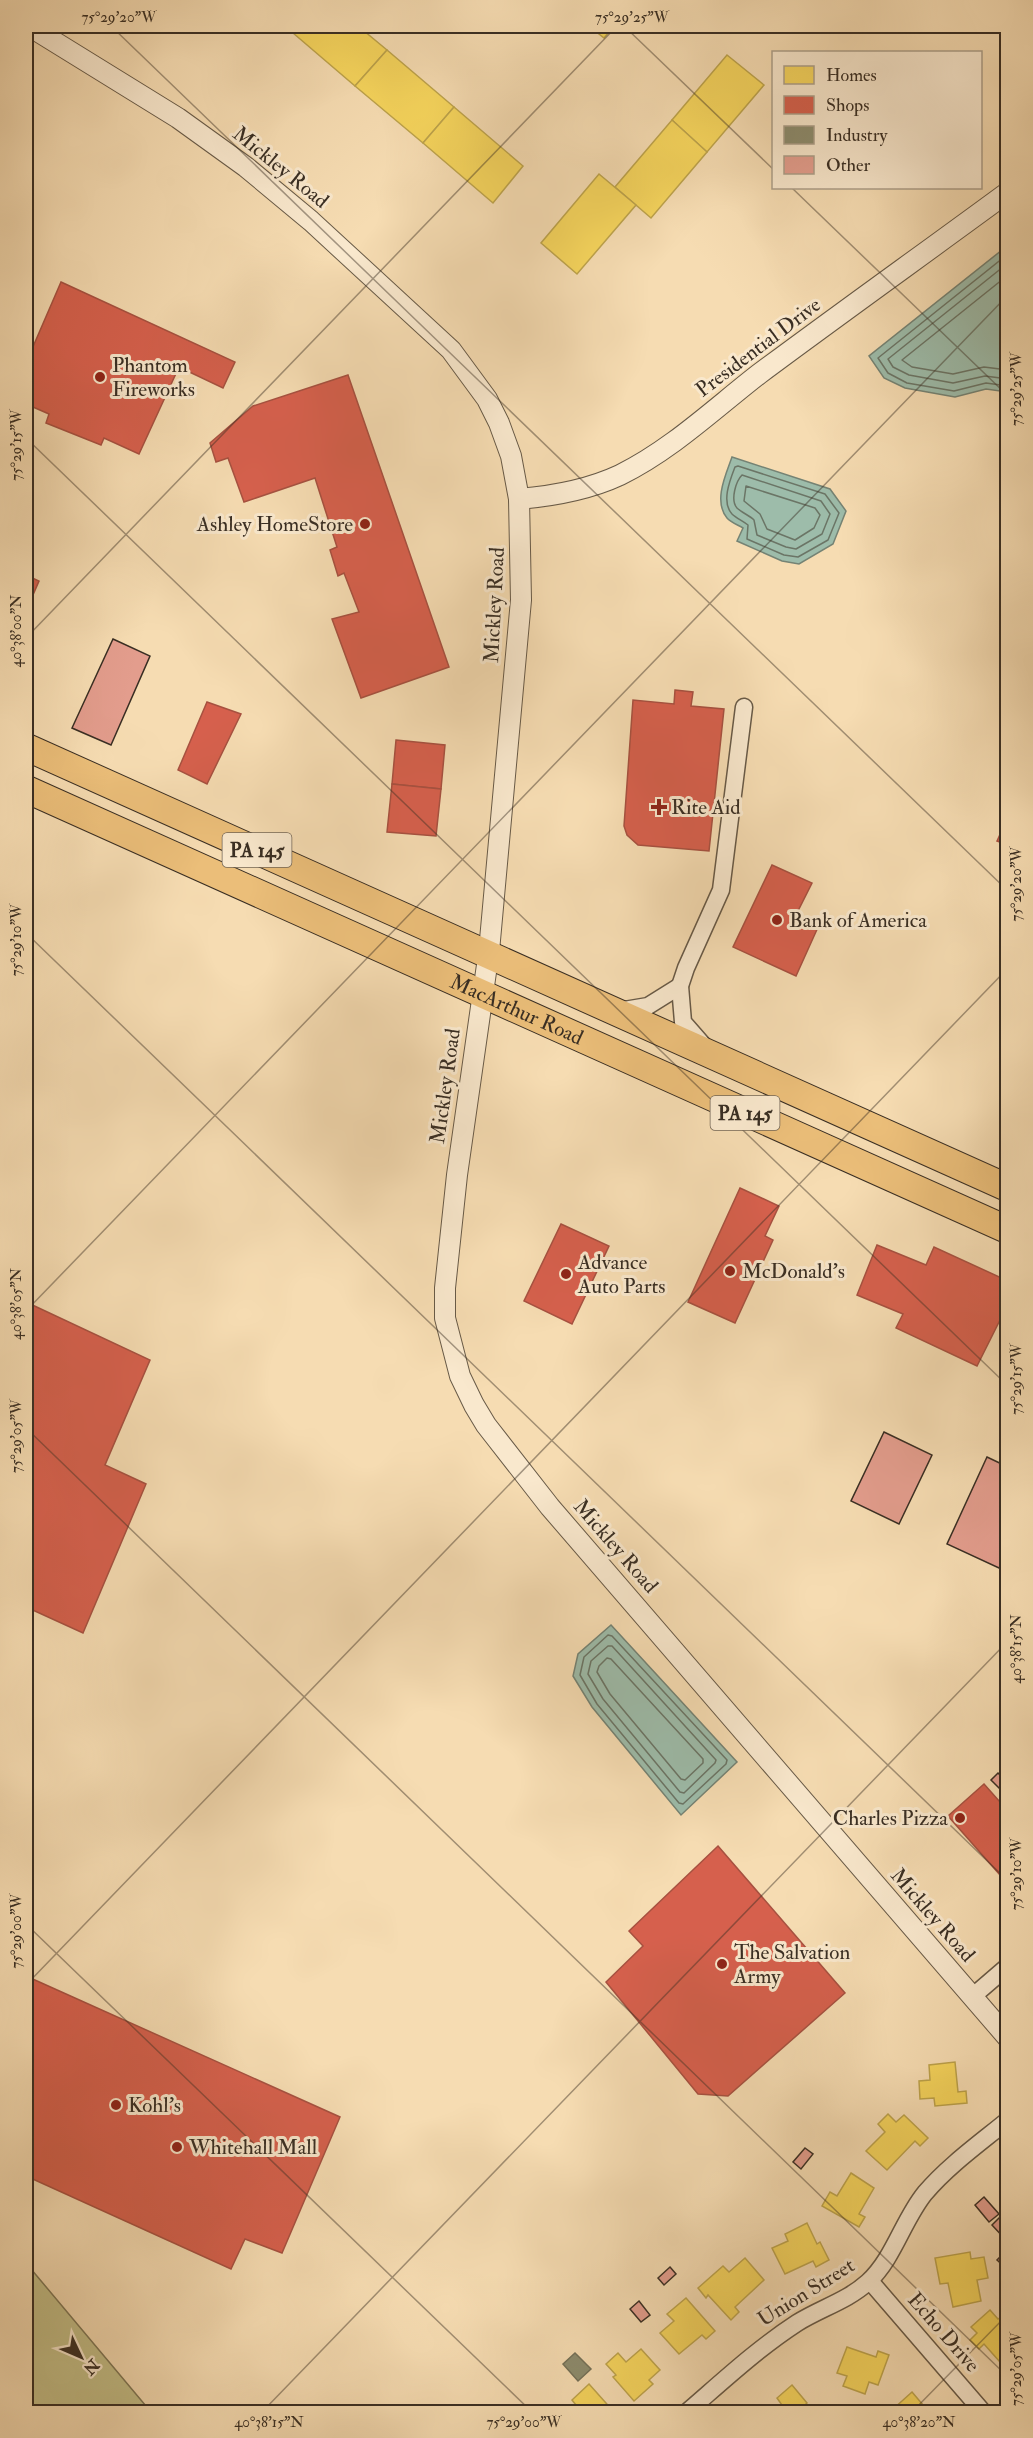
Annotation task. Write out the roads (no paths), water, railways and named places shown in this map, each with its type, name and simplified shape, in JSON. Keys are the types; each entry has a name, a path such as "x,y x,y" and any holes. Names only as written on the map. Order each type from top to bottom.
{"highway":[{"name":"MacArthur Road","path":"26,747 1008,1188"},
{"name":"MacArthur Road","path":"26,789 1008,1230"}],"street":[{"name":"Mickley Road","path":"29,26 178,118 246,167 311,221 451,350 473,377 499,423 511,456 519,499 521,600 489,955 457,1174 445,1288 445,1318 460,1376 486,1425 550,1507 1008,2038"},
{"name":"Presidential Drive","path":"519,499 553,496 587,488 619,476 649,459 1008,192"},
{"path":"713,1056 683,1022 680,986 721,890 744,707"},
{"path":"614,1011 648,1006 680,986"},
{"path":"972,1997 1008,1966"},
{"name":"Union Street","path":"687,2412 763,2346 800,2321 850,2296 870,2280 886,2261 909,2217 926,2193 945,2173 1008,2120"},
{"name":"Echo Drive","path":"870,2280 983,2412"}],"water":[{"path":"1007,246 1007,392 986,389 955,397 905,388 884,378 869,356"},
{"path":"732,457 830,489 846,511 833,544 799,564 782,561 737,541 743,528 727,518 721,504 722,487"},
{"path":"611,1625 737,1762 681,1815 592,1707 573,1676 578,1654"}],"place":[{"name":"Phantom Fireworks","path":"100,377"},
{"name":"Ashley HomeStore","path":"365,524"},
{"name":"Rite Aid","path":"659,807"},
{"name":"Bank of America","path":"777,920"},
{"name":"McDonald's","path":"730,1271"},
{"name":"Advance Auto Parts","path":"566,1274"},
{"name":"Charles Pizza","path":"960,1818"},
{"name":"The Salvation Army","path":"722,1964"},
{"name":"Kohl's","path":"116,2105"},
{"name":"Whitehall Mall","path":"177,2147"}]}
